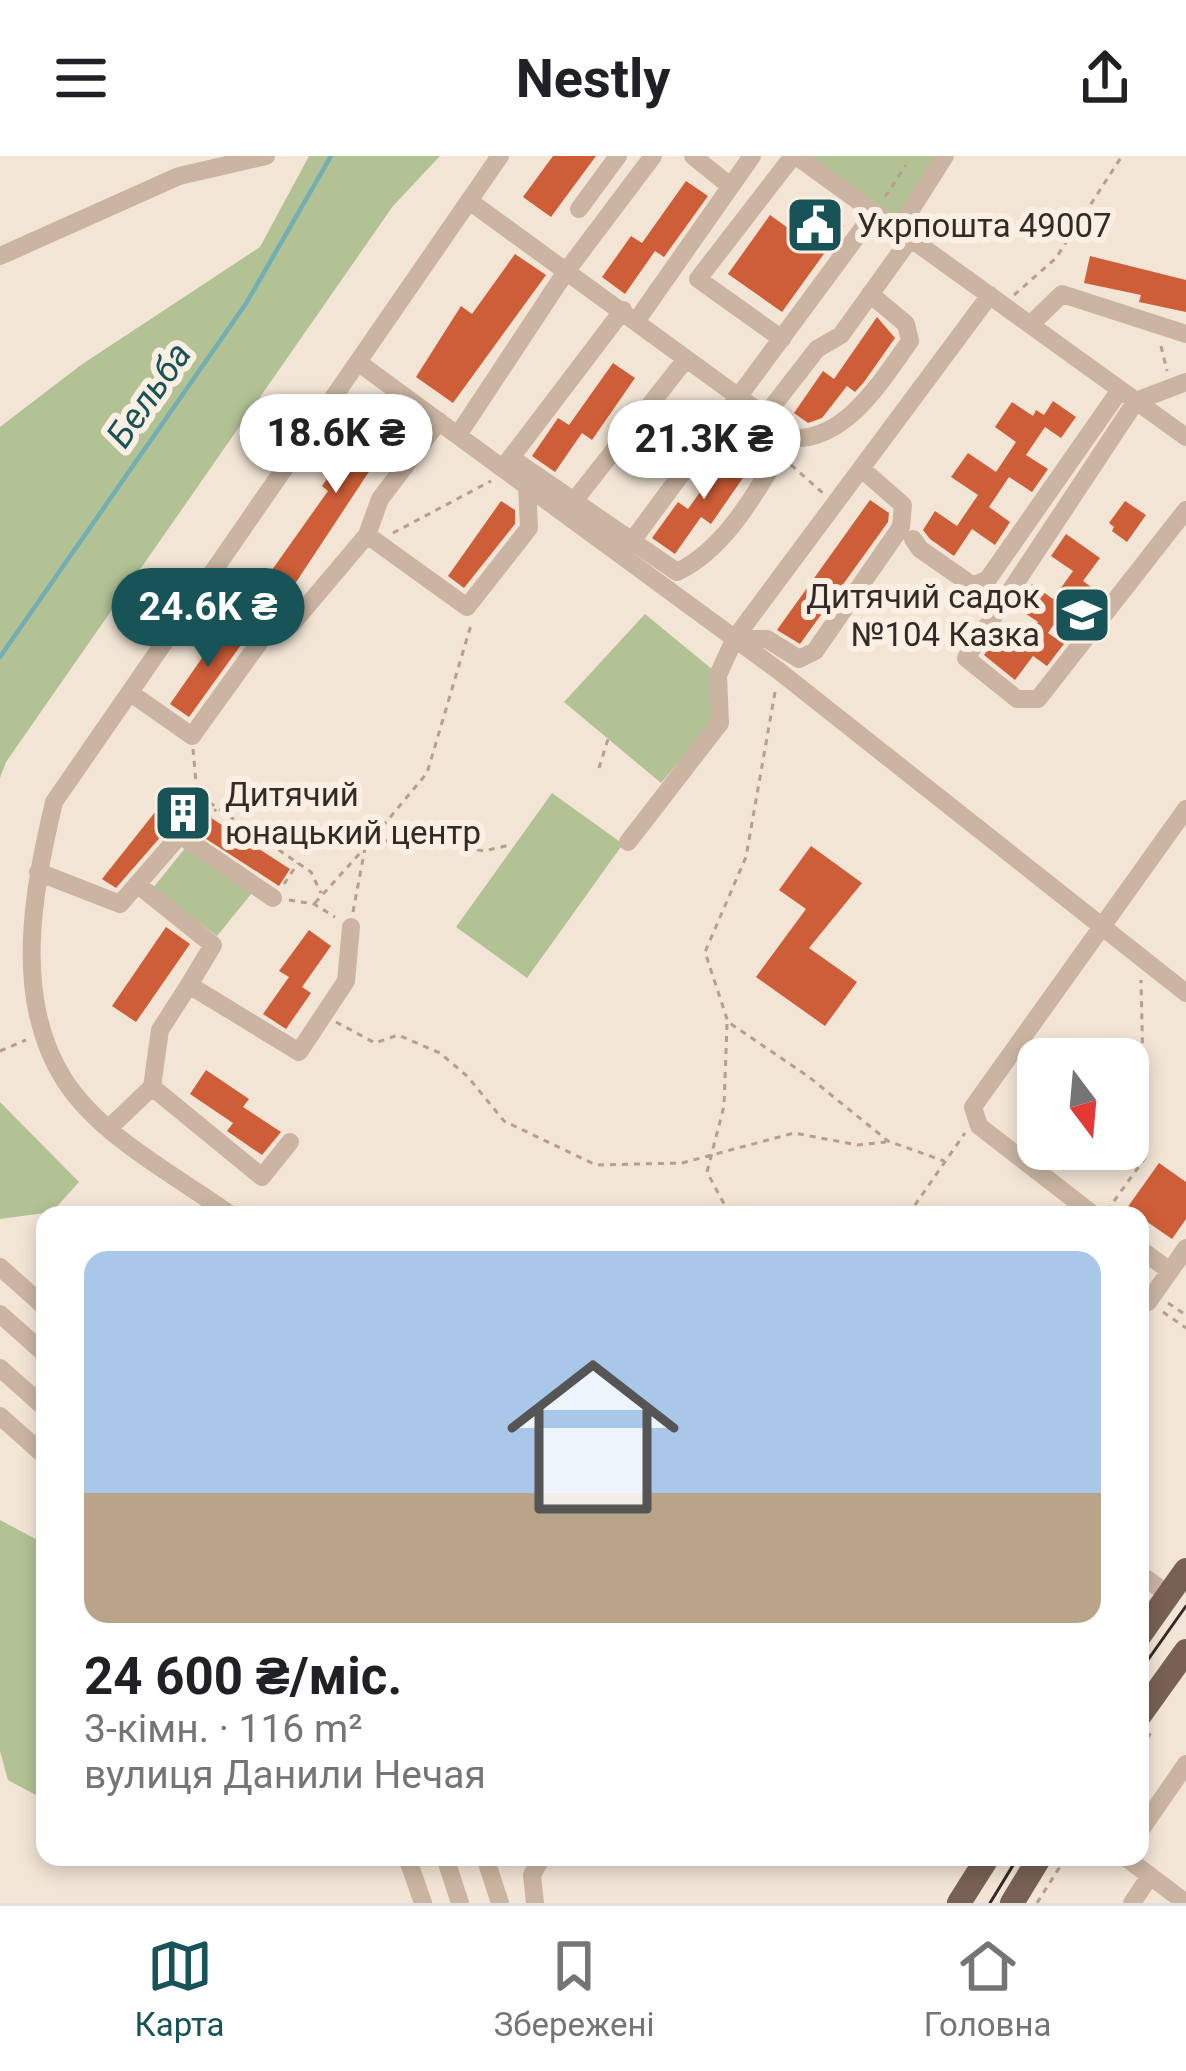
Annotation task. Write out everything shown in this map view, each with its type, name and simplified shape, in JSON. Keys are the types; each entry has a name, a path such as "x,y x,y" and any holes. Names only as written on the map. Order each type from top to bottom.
{"main road":[{"path":"1149,1622 1186,1570"},
{"path":"1149,1702 1186,1651"},
{"path":"959,1903 982,1866"},
{"path":"1012,1903 1035,1866"}],"street":[{"path":"0,256 179,176 266,156"},
{"path":"218,1206 109,1128 67,1084 40,1034 31,955 38,872 54,802 472,203 500,156"},
{"path":"579,209 617,156"},
{"path":"458,435 565,273 653,156"},
{"path":"693,156 730,186"},
{"path":"508,466 752,156"},
{"path":"782,339 698,279 795,156 1186,437"},
{"path":"765,416 817,349 841,334 870,294 945,156"},
{"path":"472,203 630,315 790,438 820,435 867,400 910,340 906,324 870,294"},
{"path":"632,541 874,213"},
{"path":"1031,325 1062,294 1186,334"},
{"path":"628,842 720,723 718,675 735,638 853,476 863,471 997,300"},
{"path":"574,501 686,359"},
{"path":"359,363 458,435 574,501 676,572 700,561 790,438"},
{"path":"913,539 920,549 974,586 988,579 1128,396 1180,385"},
{"path":"1128,396 966,658 1017,699 1038,699 1186,510"},
{"path":"291,626 367,535 380,499 439,421"},
{"path":"508,466 527,486 779,671 1186,993"},
{"path":"735,638 766,639 799,658 815,651 901,527 903,505 863,471"},
{"path":"367,535 467,607 529,528 527,486"},
{"path":"132,694 192,736 261,639 240,617 214,574"},
{"path":"1083,1206 974,1120 976,1102 1186,809"},
{"path":"38,872 121,904 179,835 273,898"},
{"path":"109,1128 152,1087 160,1030 213,945 137,884"},
{"path":"189,985 299,1052 346,981 351,927"},
{"path":"152,1087 262,1177 290,1142"},
{"path":"1151,1297 1186,1248"},
{"path":"1149,1256 1170,1271"},
{"path":"0,1267 36,1299"},
{"path":"0,1314 36,1346"},
{"path":"0,1368 36,1400"},
{"path":"0,1416 36,1448"},
{"path":"1149,1580 1169,1594"},
{"path":"1149,1818 1186,1764"},
{"path":"410,1866 423,1903"},
{"path":"448,1866 460,1903"},
{"path":"488,1866 500,1903"},
{"path":"534,1866 536,1903"},
{"path":"1137,1866 1186,1903"},
{"path":"1132,1903 1150,1876"}],"path":[{"path":"997,300 1056,257 1122,156"},
{"path":"874,213 906,165"},
{"path":"1157,328 1180,385"},
{"path":"367,535 392,534 508,466"},
{"path":"793,470 835,503"},
{"path":"214,574 287,600 312,596"},
{"path":"314,904 427,773 471,625"},
{"path":"725,1206 707,1172 724,1106 728,1022 705,952 746,856 779,671"},
{"path":"192,736 197,794 310,872 322,896"},
{"path":"598,768 608,739"},
{"path":"193,844 217,808"},
{"path":"365,848 398,837 484,851 510,845"},
{"path":"298,863 273,898 314,904 351,927 365,848"},
{"path":"1110,1206 1145,1158 1141,955"},
{"path":"323,1016 375,1043 398,1035 431,1048 468,1076 504,1121 550,1147 596,1165 682,1163 794,1133 858,1145 888,1142"},
{"path":"728,1022 809,1077 888,1142 944,1161"},
{"path":"0,1051 40,1034"},
{"path":"914,1206 974,1120"},
{"path":"1151,1297 1186,1315"},
{"path":"1151,1297 1186,1328"},
{"path":"1037,1903 1060,1866"}],"green space":[{"path":"309,156 440,156 393,206 6,762 0,778 0,427 81,365 260,247"},
{"path":"808,156 940,156 901,222"},
{"path":"645,614 713,670 716,718 661,783 564,702"},
{"path":"552,793 623,844 527,978 456,927"},
{"path":"186,847 252,893 217,936 153,888"},
{"path":"0,1102 79,1182 57,1206 36,1206 36,1214 0,1219"},
{"path":"0,1520 36,1539 36,1795 8,1780 0,1751"}],"building":[{"path":"553,156 596,156 551,217 523,197"},
{"path":"686,181 708,196 664,257 655,251 625,294 602,277 631,236 642,243"},
{"path":"819,205 844,226 782,312 728,274 770,215 795,233"},
{"path":"515,254 546,275 453,403 416,377 461,306 472,314"},
{"path":"1090,256 1186,280 1186,312 1139,302 1141,295 1084,283"},
{"path":"877,317 895,338 864,382 855,392 847,386 822,418 808,423 794,413 823,371 834,379"},
{"path":"613,363 635,378 592,440 582,433 555,472 532,456 558,418 569,425"},
{"path":"1053,401 1076,417 1061,438 1045,427 1026,455 1048,469 1032,492 1009,477 989,507 1010,522 995,545 972,529 954,556 930,539 923,530 935,511 957,526 978,495 951,477 968,453 996,472 1016,442 995,427 1012,402 1033,416 1036,410 1044,415"},
{"path":"380,404 403,420 289,593 267,577 328,491 322,486"},
{"path":"732,447 754,462 711,524 701,517 675,554 652,538 678,502 688,509"},
{"path":"870,500 889,513 888,522 800,644 777,630"},
{"path":"501,501 515,510 515,524 464,588 448,576"},
{"path":"1125,501 1146,515 1127,542 1109,523"},
{"path":"1066,534 1100,558 1083,581 1102,595 1085,617 1067,605 1048,633 1064,644 1047,666 1033,656 1015,680 984,655 998,635 1018,649 1038,622 1016,607 1032,584 1053,599 1073,571 1051,556"},
{"path":"227,622 246,638 189,717 170,704"},
{"path":"171,792 290,869 279,886 180,822 170,826 116,888 102,879"},
{"path":"811,846 862,883 809,948 857,982 825,1026 756,977 806,909 779,890"},
{"path":"166,927 190,944 136,1022 112,1006"},
{"path":"309,930 331,946 302,987 311,993 286,1029 263,1014 289,977 279,971"},
{"path":"206,1070 249,1099 243,1107 281,1132 262,1155 227,1131 233,1123 190,1094"},
{"path":"1159,1163 1186,1182 1186,1219 1172,1239 1149,1223 1149,1206 1128,1206"}],"waterway":[{"name":"Бельба","path":"0,657 247,302 331,156"}],"tram line":[{"path":"1149,1658 1186,1606"},
{"path":"990,1903 1013,1866"}],"place":[{"name":"Укрпошта 49007","path":"815,225"},
{"name":"Дитячий садок №104 Казка","path":"1082,615"},
{"name":"Дитячий юнацький центр","path":"183,813"}]}
